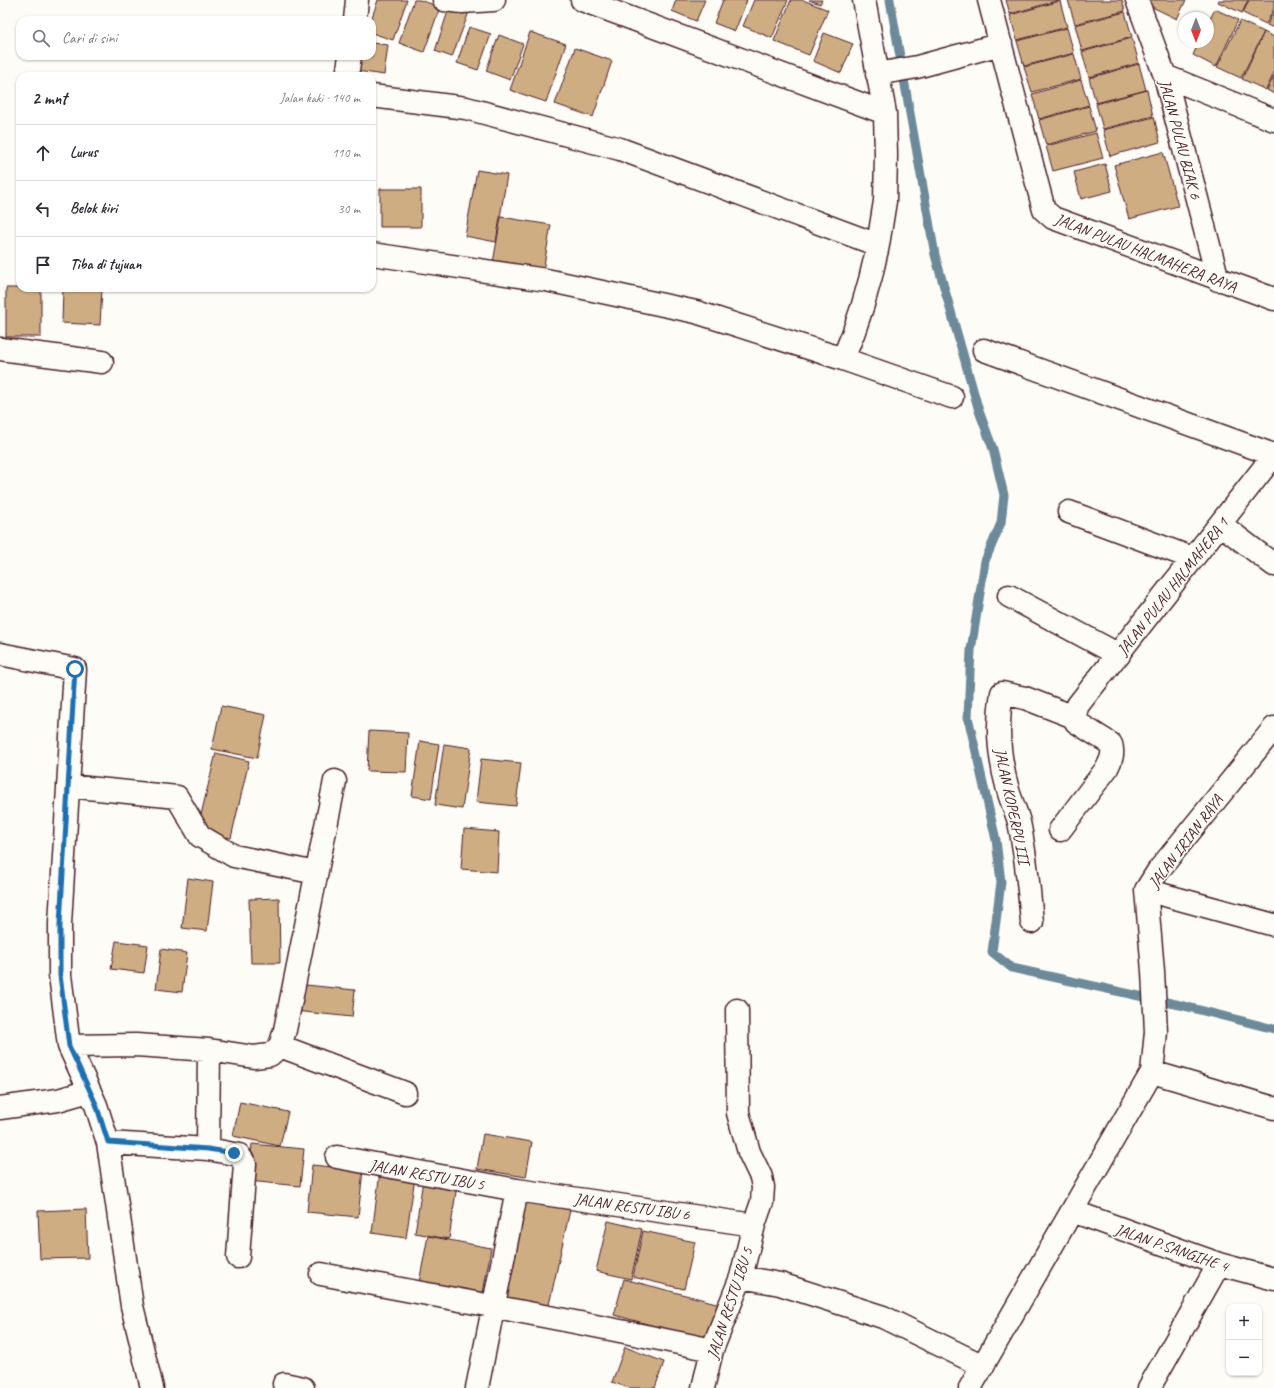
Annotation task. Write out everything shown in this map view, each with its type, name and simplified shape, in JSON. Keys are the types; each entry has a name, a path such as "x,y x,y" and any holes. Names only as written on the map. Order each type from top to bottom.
{"street":[{"path":"355,16 357,0"},
{"path":"444,0 462,2 494,0"},
{"path":"582,0 885,113"},
{"path":"843,359 864,307 878,245 885,201 885,113 897,71 864,0"},
{"name":"JALAN PULAU HALMAHERA RAYA","path":"989,0 1044,210 1053,218 1218,280 1274,299"},
{"name":"JALAN PULAU BIAK 6","path":"1137,0 1165,76 1218,280"},
{"path":"897,71 1001,44"},
{"path":"348,72 349,60"},
{"path":"1165,76 1274,120"},
{"path":"376,97 466,108 620,149 878,245"},
{"path":"376,255 546,280 696,312 843,359 952,397"},
{"path":"0,349 102,362"},
{"path":"984,350 1274,455"},
{"name":"JALAN PULAU HALMAHERA 1","path":"1074,717 1078,705 1119,655 1192,558 1274,455"},
{"path":"1069,512 1192,558"},
{"path":"1220,524 1274,565"},
{"path":"1009,596 1119,655"},
{"path":"0,654 75,669 60,924 60,975 69,1046 96,1104 108,1142 132,1306 152,1388"},
{"name":"JALAN KOPERPU III","path":"1032,922 1025,853 1018,819 1008,792 1001,760 999,709 1002,693 1025,698 1074,717"},
{"path":"1060,830 1107,768 1112,759 1113,750 1111,744 1076,722 1074,717"},
{"name":"JALAN IRIAN RAYA","path":"1152,1072 1156,1032 1153,971 1146,890 1158,871 1274,728"},
{"path":"69,1046 136,1045 209,1050 254,1056 270,1055 280,1046 285,1030 335,781"},
{"path":"68,786 178,797 200,836 234,856 316,873"},
{"path":"1146,890 1274,925"},
{"name":"JALAN RESTU IBU 5","path":"702,1388 712,1350 740,1277 750,1224 762,1202 763,1187 761,1177 749,1152 738,1113 737,1010"},
{"path":"280,1046 405,1093"},
{"path":"208,1149 209,1050"},
{"path":"970,1388 1152,1072 1274,1108"},
{"path":"0,1108 58,1100 89,1091"},
{"path":"108,1142 208,1149 234,1153 243,1159 244,1164 238,1257"},
{"name":"JALAN RESTU IBU 5","path":"337,1157 518,1190"},
{"path":"476,1388 518,1190"},
{"name":"JALAN RESTU IBU 6","path":"518,1190 750,1224"},
{"name":"JALAN P.SANGIHE 4","path":"1072,1211 1219,1264 1274,1279"},
{"path":"1149,1388 1219,1264"},
{"path":"321,1274 494,1308 602,1326 712,1350"},
{"path":"740,1277 780,1284 883,1317 983,1366"}],"building":[{"path":"378,0 407,0 393,40 376,34 376,16 372,16"},
{"path":"414,0 420,0 440,7 424,52 399,43"},
{"path":"676,0 705,0 696,21 672,11"},
{"path":"723,0 747,0 735,31 714,23"},
{"path":"754,0 788,0 772,38 743,26"},
{"path":"791,0 803,0 828,10 809,55 774,41"},
{"path":"809,0 822,0 820,4"},
{"path":"1006,0 1060,0 1010,14"},
{"path":"1068,0 1122,0 1125,11 1075,24"},
{"path":"1151,0 1186,0 1180,12 1178,12 1177,19 1148,5"},
{"path":"1219,0 1248,0 1242,13 1218,2"},
{"path":"1249,0 1274,0 1274,8 1266,24 1243,13"},
{"path":"1060,1 1067,27 1017,40 1010,15"},
{"path":"450,5 469,12 452,57 435,51"},
{"path":"1215,9 1238,20 1216,67 1193,55 1196,48 1214,48 1214,12"},
{"path":"1274,11 1274,28 1267,25"},
{"path":"1125,12 1132,37 1082,51 1075,25"},
{"path":"1240,21 1264,32 1241,78 1217,67"},
{"path":"469,27 491,34 478,70 457,63"},
{"path":"1067,28 1074,53 1024,66 1017,41"},
{"path":"530,32 566,44 546,102 510,90"},
{"path":"1264,32 1274,37 1274,73 1266,90 1242,79"},
{"path":"824,33 853,44 841,73 813,61"},
{"path":"499,35 523,44 510,80 486,71"},
{"path":"1132,38 1139,63 1089,77 1082,52"},
{"path":"376,44 388,45 384,75 376,74 376,72 357,71 358,60 376,60"},
{"path":"575,48 612,61 593,117 555,104"},
{"path":"1074,54 1081,79 1032,92 1024,67"},
{"path":"1139,64 1146,90 1096,103 1089,78"},
{"path":"1274,76 1274,94 1267,90"},
{"path":"1081,80 1089,105 1039,119 1032,94"},
{"path":"1147,90 1153,116 1103,129 1096,104"},
{"path":"1089,106 1096,131 1046,145 1039,120"},
{"path":"1154,117 1160,142 1110,156 1103,130"},
{"path":"1096,133 1103,158 1053,171 1046,146"},
{"path":"1163,152 1178,206 1129,219 1114,165"},
{"path":"1105,164 1112,191 1081,199 1074,172"},
{"path":"477,170 507,175 496,242 465,236"},
{"path":"380,189 421,189 421,227 380,227"},
{"path":"501,217 551,225 543,271 493,263"},
{"path":"6,288 16,288 16,292 41,292 41,337 6,337"},
{"path":"63,292 102,292 100,325 62,323"},
{"path":"221,706 266,715 257,758 212,749"},
{"path":"369,731 408,733 406,772 367,771"},
{"path":"420,741 439,744 431,799 412,796"},
{"path":"444,744 471,748 462,809 435,805"},
{"path":"216,753 249,761 231,838 197,831"},
{"path":"481,759 521,763 516,806 476,802"},
{"path":"464,829 499,832 497,872 461,869"},
{"path":"188,878 213,882 207,931 182,928"},
{"path":"279,898 280,963 251,963 249,899"},
{"path":"116,941 148,945 144,973 111,969"},
{"path":"161,949 187,953 182,992 156,989"},
{"path":"296,984 355,990 352,1017 294,1011"},
{"path":"240,1102 288,1112 280,1146 233,1136"},
{"path":"483,1134 532,1142 526,1177 477,1169"},
{"path":"252,1144 304,1149 300,1186 248,1181"},
{"path":"312,1165 363,1170 358,1217 307,1212"},
{"path":"380,1172 415,1177 406,1238 372,1233"},
{"path":"423,1180 457,1185 449,1239 415,1233"},
{"path":"523,1200 570,1210 547,1314 500,1303"},
{"path":"86,1209 88,1258 40,1259 38,1211"},
{"path":"608,1221 642,1229 631,1279 596,1271"},
{"path":"643,1231 695,1242 684,1289 633,1277"},
{"path":"428,1236 491,1248 482,1299 418,1288"},
{"path":"624,1279 720,1304 710,1341 614,1315"},
{"path":"625,1347 664,1362 655,1388 629,1388 612,1382"}],"waterway":[{"path":"890,0 935,255 979,411 993,449 1004,495 1001,523 985,561 971,650 968,717 996,840 1001,882 992,952 1012,968 1180,1005 1274,1029"}],"route":[{"path":"75,669 73,682 60,924 60,975 69,1046 96,1104 108,1142 208,1149 234,1153"}]}
